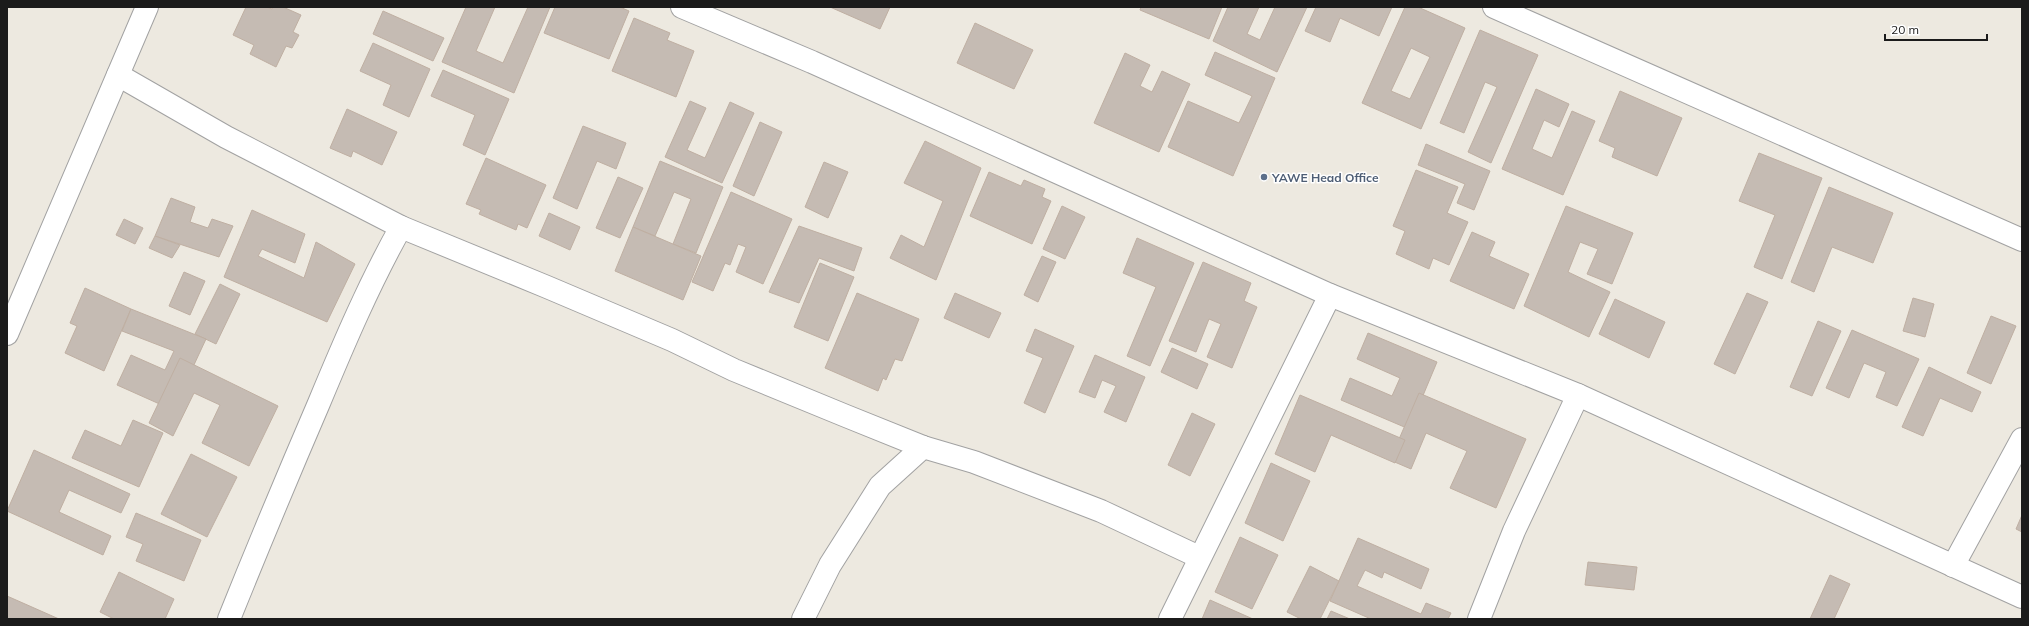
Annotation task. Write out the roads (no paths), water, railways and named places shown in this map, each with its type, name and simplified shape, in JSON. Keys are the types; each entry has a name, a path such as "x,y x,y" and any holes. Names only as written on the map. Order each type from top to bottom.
{"street":[{"path":"7,334 147,7"},
{"path":"682,7 812,62 1330,295 1578,395 2022,597"},
{"path":"1494,7 2022,240"},
{"path":"118,75 226,137 401,227 672,340 734,370 923,447 974,462 1101,512 1199,558"},
{"path":"229,619 271,514 330,377 377,270 401,227"},
{"path":"1170,619 1330,295"},
{"path":"1479,619 1514,531 1578,395"},
{"path":"1953,566 2022,439"},
{"path":"803,619 830,565 880,486 923,447"}],"place":[{"name":"YAWE Head Office","path":"1264,177"}]}
